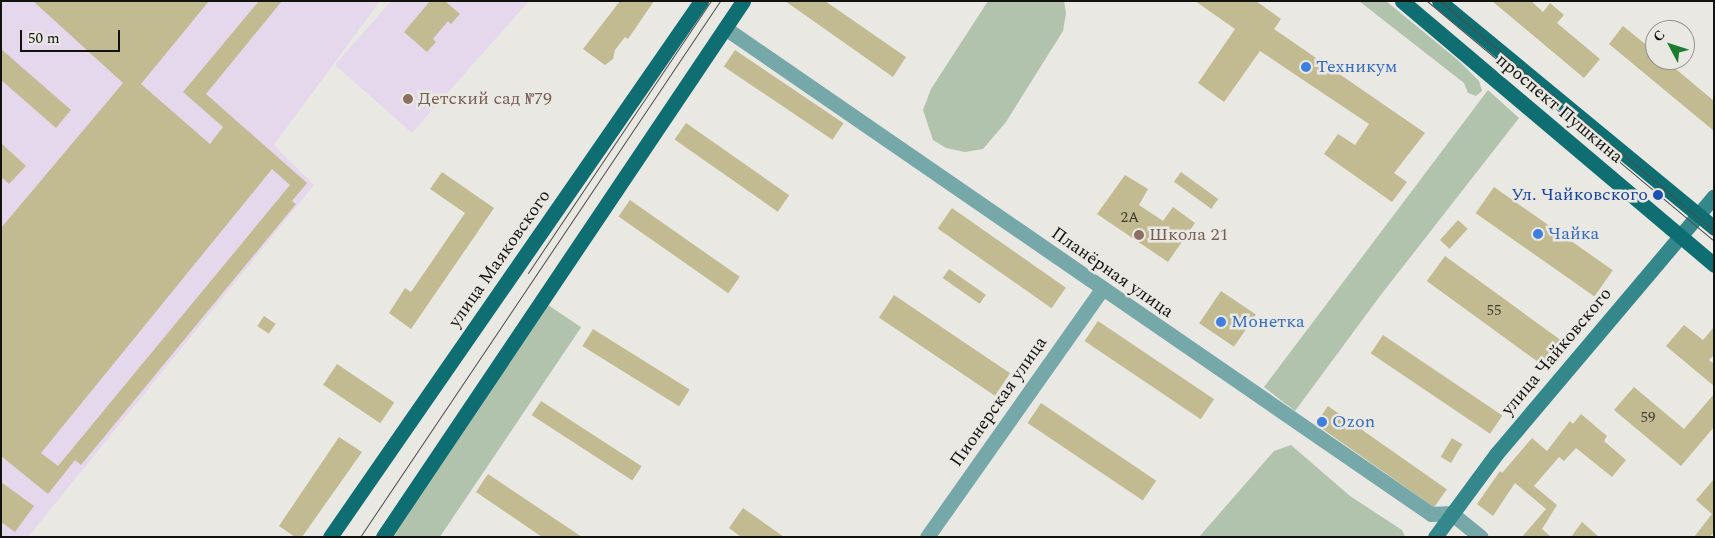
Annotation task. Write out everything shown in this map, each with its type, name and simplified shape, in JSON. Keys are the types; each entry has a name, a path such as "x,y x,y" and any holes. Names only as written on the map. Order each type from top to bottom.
{"main road":[{"name":"улица Маяковского","path":"330,537 701,1"},
{"path":"383,537 742,1"},
{"name":"проспект Пушкина","path":"1402,1 1714,265"},
{"name":"проспект Пушкина","path":"1439,1 1536,85 1714,228"},
{"name":"улица Чайковского","path":"1435,537 1515,431 1714,196"}],"street":[{"name":"Планёрная улица","path":"725,28 1102,289 1432,514 1451,514 1481,537"},
{"name":"Пионерская улица","path":"927,537 1102,289"}],"shaded area":[{"path":"1,1 380,1 274,145 314,185 28,537 1,537"},
{"name":"Детский сад №79","path":"391,1 529,1 412,133 335,65"}],"green space":[{"path":"988,1 1064,1 1066,13 1063,31 1006,122 983,149 965,152 946,148 933,140 923,110 931,89"},
{"path":"1359,1 1386,1 1459,61 1479,81 1482,91 1476,96 1468,93 1464,83"},
{"path":"1488,90 1519,118 1380,296 1295,411 1264,387"},
{"path":"548,305 581,327 440,537 392,537"},
{"path":"1291,445 1350,496 1402,530 1405,537 1199,537 1274,451"}],"building":[{"path":"33,1 209,1 141,84 210,144 223,127 183,92 259,1 282,1 206,94 307,183 292,201 296,204 81,465 75,460 48,494 1,456 1,228 123,83","holes":["272,169 290,185 58,466 41,453"]},
{"path":"430,1 445,1 460,14 451,24 448,21 433,39 436,42 427,52 404,32"},
{"path":"620,1 654,1 628,39 625,37 615,50 613,59 605,65 583,49"},
{"path":"785,1 825,1 906,57 893,77"},
{"name":"Техникум","path":"1195,1 1256,1 1281,19 1274,29 1425,133 1394,173 1407,182 1392,202 1324,154 1338,134 1355,145 1369,124 1260,51 1224,102 1198,83 1235,29"},
{"path":"1492,1 1531,1 1543,12 1550,3 1564,15 1557,23 1600,59 1584,78"},
{"path":"1623,26 1645,44 1645,70 1677,70 1714,101 1714,131 1609,44"},
{"path":"1,49 71,110 56,128 1,80"},
{"path":"735,50 844,123 832,140 724,67"},
{"path":"686,123 789,195 778,212 675,139"},
{"path":"1,143 26,166 9,184 1,177"},
{"path":"442,172 494,208 411,329 389,313 405,288 411,292 465,213 430,189"},
{"path":"1181,172 1218,199 1211,209 1174,182"},
{"path":"1125,175 1148,189 1139,205 1163,221 1173,207 1195,223 1168,262 1097,214"},
{"path":"1494,187 1613,270 1594,296 1476,213"},
{"path":"630,200 740,277 728,293 619,216"},
{"path":"952,208 1066,288 1052,308 938,228"},
{"path":"1458,220 1468,229 1450,249 1440,240"},
{"path":"1445,256 1562,341 1544,366 1427,281"},
{"path":"949,269 986,295 980,304 943,278"},
{"path":"1221,291 1256,314 1234,347 1199,323"},
{"path":"894,295 1010,373 995,396 879,317"},
{"path":"264,316 276,324 269,334 257,326"},
{"path":"1098,321 1214,399 1201,419 1085,341"},
{"path":"1684,325 1703,340 1714,327 1714,355 1709,360 1714,364 1714,386 1666,346"},
{"path":"593,329 690,389 679,406 582,346"},
{"path":"1383,335 1502,416 1490,434 1371,353"},
{"path":"337,364 394,403 380,423 323,385"},
{"path":"1634,387 1684,429 1714,394 1714,427 1681,466 1614,410"},
{"path":"541,401 642,466 632,481 532,415"},
{"path":"1041,403 1156,481 1143,501 1028,423"},
{"path":"1328,406 1447,489 1434,507 1315,424"},
{"path":"1581,414 1607,436 1604,441 1626,460 1612,477 1576,448 1564,461 1559,457 1534,486 1557,505 1542,529 1551,537 1522,537 1546,509 1515,483 1493,516 1477,504 1500,471 1502,473 1532,438 1547,451 1570,421 1573,424"},
{"path":"339,437 362,452 302,537 295,537 279,526"},
{"path":"1452,438 1462,444 1451,463 1441,457"},
{"path":"488,474 582,537 542,537 476,492"},
{"path":"1714,479 1714,532 1710,537 1694,537 1712,514 1696,500"},
{"path":"1,482 34,506 15,532 1,522"},
{"path":"743,508 784,537 741,537 729,528"},
{"path":"1582,522 1599,537 1571,537"}],"tram line":[{"path":"528,273 711,1"},
{"path":"360,537 720,1"},
{"path":"1427,1 1714,241"},
{"path":"1440,1 1714,231"}],"place":[{"name":"Техникум","path":"1306,67"},
{"name":"Детский сад №79","path":"408,99"},
{"name":"Ул. Чайковского","path":"1658,195"},
{"name":"Чайка","path":"1538,234"},
{"name":"Школа 21","path":"1139,235"},
{"name":"Монетка","path":"1221,322"},
{"name":"Ozon","path":"1322,422"}]}
